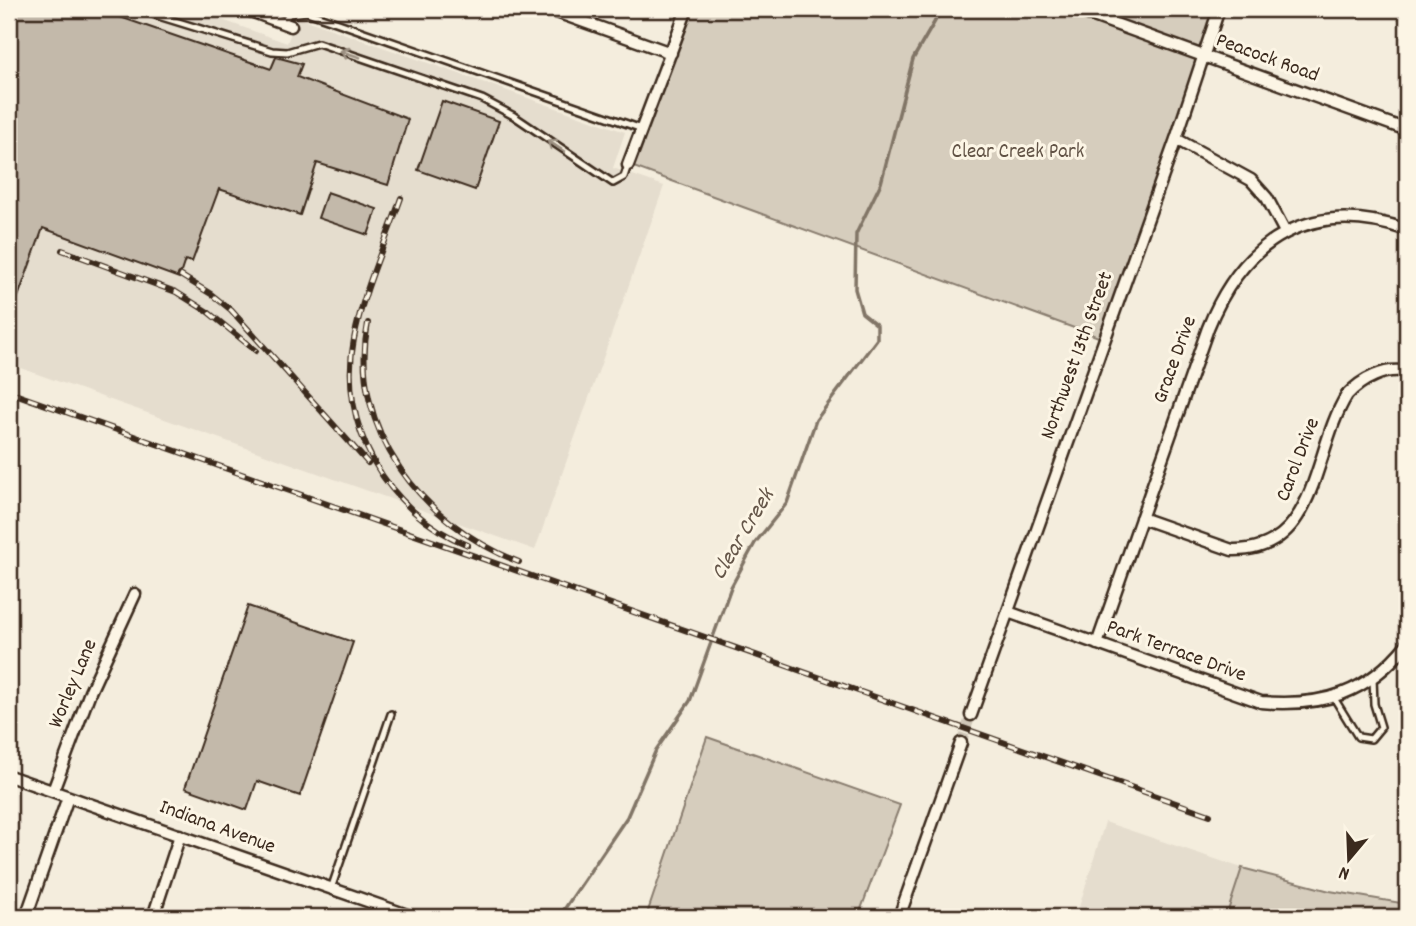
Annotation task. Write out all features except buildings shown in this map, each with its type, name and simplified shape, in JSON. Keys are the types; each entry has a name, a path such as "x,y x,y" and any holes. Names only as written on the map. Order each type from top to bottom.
{"street":[{"path":"244,9 286,24"},
{"path":"548,9 670,53"},
{"path":"628,166 687,9"},
{"name":"Peacock Road","path":"1074,9 1407,130"},
{"name":"Northwest 13th Street","path":"971,715 1176,139 1219,9"},
{"path":"1176,139 1251,180 1267,198 1285,232"},
{"name":"Grace Drive","path":"1097,644 1220,298 1235,274 1259,249 1285,232 1309,223 1342,218 1370,219 1407,230"},
{"name":"Carol Drive","path":"1141,518 1232,550 1247,550 1270,544 1297,521 1347,395 1356,385 1371,377 1393,371 1407,372"},
{"name":"Worley Lane","path":"53,791 90,692 135,594"},
{"name":"Park Terrace Drive","path":"1008,612 1261,702 1300,704 1334,698 1373,677 1407,644"},
{"path":"899,917 961,743"},
{"name":"Indiana Avenue","path":"9,776 413,917"},
{"path":"26,917 68,797"},
{"path":"153,917 180,835"}],"lane":[{"path":"136,9 236,41 287,52 318,43 482,99 514,116 613,183 624,177 628,166"},
{"path":"286,24 289,14 307,12 642,129"},
{"path":"1334,698 1358,737 1371,739 1381,727 1375,710 1373,677"},
{"path":"331,889 391,714"}],"shaded area":[{"path":"9,9 191,9 287,43 297,17 625,132 613,168 664,186 535,550 9,364"},
{"path":"1105,822 1242,868 1226,917 1076,917"}],"green space":[{"name":"Clear Creek Park","path":"687,9 1219,9 1104,339 628,165"},
{"path":"707,737 900,805 858,917 646,917"},
{"path":"1242,868 1330,891 1407,904 1407,917 1226,917"}],"waterway":[{"name":"Clear Creek","path":"559,917 627,817 656,750 690,701 731,587 755,543 787,503 816,420 877,339 877,325 862,313 855,289 856,234 881,183 913,59 942,9"}],"tunnel":[{"path":"961,743 971,715"}],"railway":[{"path":"401,198 358,321 351,371 353,403 361,434 374,462 392,488 414,511 439,530 468,545"},
{"path":"62,250 176,292 208,312 256,351"},
{"path":"180,275 231,310 368,463"},
{"path":"368,323 365,362 369,400 381,435 400,468 424,498 452,524 484,545 519,562"},
{"path":"9,392 1210,815"}]}
